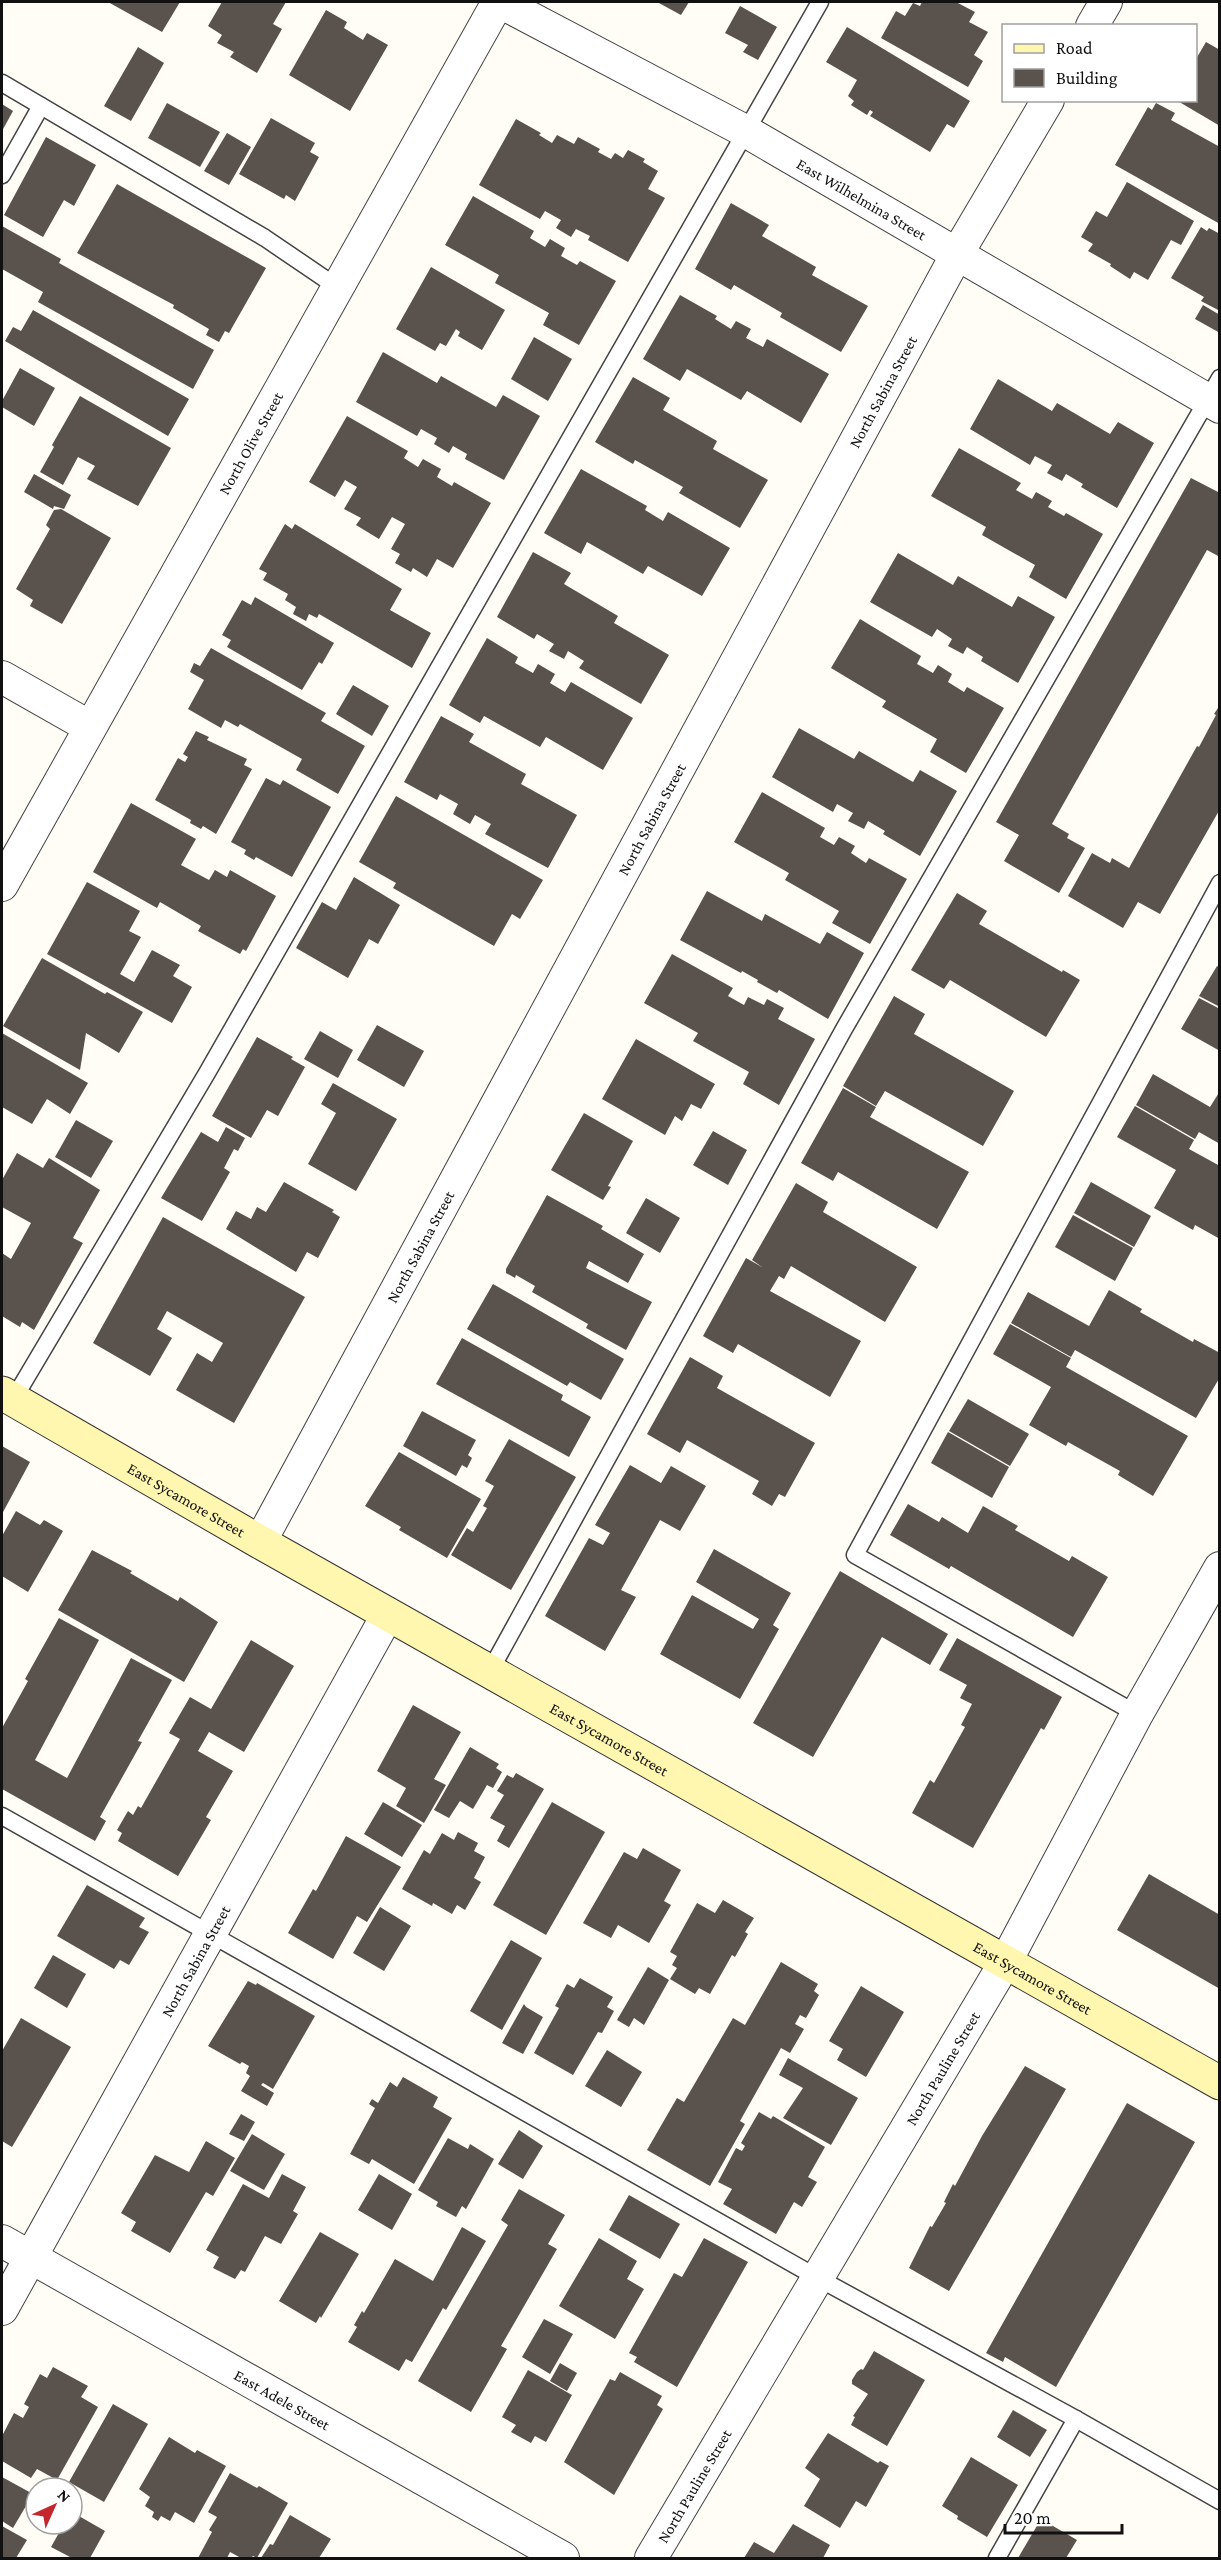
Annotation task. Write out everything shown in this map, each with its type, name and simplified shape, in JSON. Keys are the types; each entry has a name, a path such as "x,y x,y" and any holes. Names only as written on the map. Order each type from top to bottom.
{"street":[{"name":"East Wilhelmina Street","path":"499,2 747,132 957,254 1215,395"},
{"name":"North Olive Street","path":"2,885 499,2"},
{"path":"1093,24 1106,2"},
{"name":"North Sabina Street","path":"260,1542 957,254 1047,102"},
{"path":"2,678 90,727"},
{"name":"East Sycamore Street","path":"8,1397 260,1542 1220,2082"},
{"name":"North Pauline Street","path":"651,2559 1006,1960 1137,1714 1220,1568"},
{"name":"North Sabina Street","path":"2,2309 388,1614"},
{"name":"East Adele Street","path":"2,2241 563,2559"}],"lane":[{"path":"8,1397 213,1062 820,2"},
{"path":"2,83 265,238 337,287"},
{"path":"2,175 41,106"},
{"path":"490,1671 844,1029 1215,395"},
{"path":"1137,1714 855,1555 1220,883"},
{"path":"2,1816 818,2278 1076,2419 1220,2501"},
{"path":"997,2559 1076,2419"}],"building":[{"path":"108,2 180,2 162,32"},
{"path":"222,2 286,2 273,24 282,29 257,73 230,57 234,52 217,43 222,35 208,26"},
{"path":"657,2 689,2 681,15"},
{"path":"922,2 956,2 975,12 969,22 988,32 974,55 983,61 968,87 881,38 896,11 905,16 913,3 920,6"},
{"path":"740,6 777,27 758,60 743,52 748,45 725,33"},
{"path":"326,10 347,22 344,28 363,40 367,33 388,45 350,111 289,75"},
{"path":"847,27 970,101 954,128 947,124 930,152 870,116 873,112 870,110 867,115 851,105 854,101 848,96 857,80 826,62"},
{"path":"1206,42 1220,50 1220,126 1179,102 1197,102 1197,57"},
{"path":"138,47 164,63 131,121 104,106"},
{"path":"167,103 220,132 200,167 148,138"},
{"path":"1156,103 1175,113 1171,120 1220,147 1220,224 1115,165 1148,107 1152,110"},
{"path":"2,104 13,111 2,131"},
{"path":"271,118 315,143 310,152 319,157 295,201 286,195 284,199 239,174"},
{"path":"516,119 541,133 539,135 552,143 557,135 574,144 578,137 600,149 598,152 611,159 615,153 623,158 628,150 645,159 643,162 658,171 648,189 665,198 628,262 588,240 590,236 576,229 571,237 556,228 561,220 545,211 540,219 479,185"},
{"path":"227,133 251,147 229,185 204,171"},
{"path":"46,137 96,165 74,206 64,200 43,237 4,215"},
{"path":"1127,182 1194,221 1181,245 1171,240 1148,280 1134,272 1130,279 1110,266 1111,264 1088,251 1093,244 1081,237 1096,211 1107,217"},
{"path":"117,184 266,268 229,333 225,331 219,342 206,335 209,329 173,308 174,305 77,253"},
{"path":"473,196 534,231 530,238 545,247 550,239 565,248 561,256 577,265 580,261 616,281 579,345 543,325 549,313 495,283 499,275 445,245"},
{"path":"731,203 769,225 762,236 816,267 812,275 868,306 841,352 780,317 782,313 734,285 731,290 695,269"},
{"path":"2,226 61,259 59,263 214,350 193,389 38,302 43,292 2,269"},
{"path":"1201,227 1207,231 1209,228 1220,234 1220,311 1201,301 1204,297 1171,278"},
{"path":"431,267 505,310 482,350 458,336 460,332 456,329 446,346 440,343 435,351 396,329"},
{"path":"680,295 717,316 715,319 731,329 736,321 751,329 746,338 763,347 767,339 829,374 801,423 747,391 741,400 687,369 680,381 643,359"},
{"path":"1203,305 1220,315 1220,333 1195,319"},
{"path":"33,310 189,399 168,436 5,341 13,327 21,331"},
{"path":"534,337 572,359 548,401 511,379"},
{"path":"383,352 437,383 441,376 496,407 503,395 540,416 504,480 465,459 467,454 453,446 449,453 434,444 437,438 421,429 417,436 356,402"},
{"path":"20,368 55,388 34,426 2,407 2,401"},
{"path":"633,377 670,398 663,410 717,441 713,449 768,480 740,528 679,493 683,487 635,460 633,464 595,442"},
{"path":"998,379 1052,411 1057,403 1110,434 1118,422 1154,443 1117,508 1081,487 1083,484 1066,474 1062,481 1047,473 1052,465 1035,456 1030,465 970,429"},
{"path":"80,396 171,448 138,506 87,479 95,466 78,457 63,485 40,472 54,447 52,445"},
{"path":"347,416 408,451 404,458 418,467 423,459 441,469 437,477 452,486 454,482 491,503 453,568 437,559 427,577 413,568 411,572 395,563 400,554 391,549 405,524 392,517 379,539 356,525 361,518 344,509 357,487 345,480 335,497 309,482"},
{"path":"959,448 1021,483 1016,490 1032,499 1036,492 1052,501 1048,507 1064,516 1066,513 1103,534 1066,599 1029,577 1035,565 982,535 986,527 931,496"},
{"path":"581,469 647,506 645,510 663,521 668,512 730,548 702,596 648,566 643,574 587,542 581,554 544,533"},
{"path":"34,474 71,495 64,509 54,506 53,509 24,492"},
{"path":"1191,478 1220,493 1220,557 1207,550 1052,824 1069,834 1067,838 1085,848 1059,893 1004,861 1019,835 996,822"},
{"path":"61,509 111,538 62,624 30,606 33,600 16,589 50,529 46,525 54,510"},
{"path":"285,524 292,529 295,524 402,589 390,610 431,633 412,668 319,614 317,618 309,614 306,621 293,614 296,607 285,600 288,594 263,580 267,573 259,569"},
{"path":"533,552 571,573 564,584 618,616 614,623 669,655 641,704 579,668 584,661 568,651 564,659 549,651 554,644 537,634 534,639 497,617"},
{"path":"898,553 953,585 958,576 1012,607 1018,596 1055,617 1018,683 981,661 983,657 967,647 963,654 948,646 952,639 937,629 932,637 870,602"},
{"path":"255,597 334,643 322,664 319,662 302,690 227,647 231,640 222,635 242,600 251,605"},
{"path":"860,619 921,656 917,664 933,673 938,665 952,674 948,682 964,692 967,687 1004,708 966,773 930,752 937,739 882,707 886,701 831,668"},
{"path":"487,638 518,657 515,663 533,673 538,664 555,674 550,683 565,692 571,682 633,718 603,770 546,737 540,747 484,716 480,723 449,705"},
{"path":"211,648 326,713 321,721 365,746 338,794 296,770 302,759 240,724 238,727 225,720 221,728 188,709 204,680 190,672 194,663 200,666"},
{"path":"353,685 389,706 372,736 336,714"},
{"path":"1220,705 1220,809 1160,914 1138,902 1123,928 1068,896 1092,853 1110,863 1112,858 1129,868 1197,746 1199,747"},
{"path":"441,716 474,734 469,742 526,774 521,784 577,815 548,868 485,834 491,824 475,815 470,824 453,814 458,804 440,794 437,800 404,782"},
{"path":"799,728 854,759 859,751 913,782 920,770 957,791 920,856 883,834 885,831 868,821 864,829 848,821 853,813 837,804 833,812 772,777"},
{"path":"196,731 209,737 207,740 247,759 244,765 252,769 216,834 203,826 201,829 190,823 191,820 155,800 178,758 185,762 188,757 183,754"},
{"path":"266,778 280,785 283,780 331,807 292,877 256,857 254,860 244,854 246,850 231,842"},
{"path":"762,792 825,828 820,837 834,845 839,837 855,846 851,853 866,863 869,858 907,879 870,944 832,923 839,911 785,880 789,873 734,842"},
{"path":"396,796 543,880 520,919 512,914 494,946 393,888 396,883 359,862"},
{"path":"131,803 196,839 181,865 209,880 215,870 227,877 230,870 276,896 246,951 243,949 240,954 198,931 201,926 160,902 157,908 93,872"},
{"path":"354,877 400,905 378,944 369,939 348,978 296,948 322,902 336,910"},
{"path":"87,882 140,911 129,931 141,937 120,974 134,982 152,950 180,965 173,976 192,987 172,1023 47,954"},
{"path":"707,891 762,921 765,914 820,944 827,932 864,953 828,1019 779,990 777,993 742,971 741,973 680,940"},
{"path":"957,893 987,911 979,924 1080,980 1046,1037 950,980 944,989 911,970"},
{"path":"672,954 733,988 728,996 744,1005 748,997 764,1005 767,999 784,1008 778,1019 815,1039 779,1105 743,1084 749,1072 693,1041 698,1033 644,1003"},
{"path":"42,958 105,994 107,992 143,1012 119,1053 86,1033 80,1070 3,1026"},
{"path":"1217,966 1220,968 1220,1007 1199,996"},
{"path":"894,996 925,1014 914,1034 1014,1091 983,1146 885,1091 876,1106 843,1086"},
{"path":"1199,998 1220,1009 1220,1051 1181,1029"},
{"path":"377,1025 424,1051 404,1087 357,1060"},
{"path":"320,1031 353,1050 338,1078 304,1059"},
{"path":"2,1033 88,1083 70,1114 47,1099 32,1124 2,1107"},
{"path":"257,1037 293,1057 291,1059 305,1067 278,1116 267,1110 251,1138 212,1116"},
{"path":"636,1039 715,1084 701,1109 691,1104 682,1121 675,1116 665,1135 602,1099"},
{"path":"1153,1074 1210,1107 1220,1091 1220,1144 1199,1132 1195,1139 1136,1105"},
{"path":"333,1083 397,1119 356,1191 308,1164 336,1113 321,1104"},
{"path":"843,1088 876,1107 870,1117 969,1172 937,1229 838,1172 833,1181 801,1163"},
{"path":"1135,1106 1194,1140 1189,1149 1220,1166 1220,1239 1195,1225 1193,1230 1154,1208 1176,1170 1117,1137"},
{"path":"584,1113 633,1141 608,1186 611,1187 603,1200 551,1170"},
{"path":"76,1120 113,1141 91,1178 55,1157"},
{"path":"226,1127 245,1138 238,1151 234,1149 224,1168 230,1172 202,1221 161,1198 201,1132 218,1142"},
{"path":"713,1131 747,1150 728,1185 693,1165"},
{"path":"17,1153 43,1168 49,1158 100,1190 73,1238 83,1243 34,1330 22,1322 20,1327 2,1316 2,1253 11,1259 31,1223 2,1207 2,1180"},
{"path":"284,1182 334,1210 332,1212 340,1217 318,1258 307,1252 296,1272 226,1229 236,1211 251,1219 257,1207 266,1212"},
{"path":"1091,1182 1151,1216 1134,1247 1074,1213"},
{"path":"796,1183 828,1202 823,1212 917,1267 885,1322 791,1266 784,1279 779,1276 770,1291 861,1341 830,1397 738,1344 733,1353 703,1336 746,1258 762,1267 752,1260"},
{"path":"547,1195 603,1226 601,1229 644,1254 628,1283 589,1261 586,1268 652,1302 626,1350 586,1328 588,1324 532,1292 535,1286 516,1275 515,1278 506,1273 506,1269"},
{"path":"646,1198 680,1218 660,1253 626,1233"},
{"path":"1073,1215 1133,1248 1115,1281 1055,1247"},
{"path":"163,1217 305,1297 234,1423 176,1390 197,1353 212,1362 223,1343 167,1311 157,1329 172,1338 150,1376 93,1343"},
{"path":"493,1284 624,1359 601,1400 570,1382 567,1386 467,1329"},
{"path":"1109,1290 1142,1309 1140,1312 1193,1342 1194,1339 1220,1353 1220,1377 1196,1418 1075,1350 1071,1357 1011,1323 1028,1292 1089,1326"},
{"path":"1010,1324 1071,1358 1066,1367 1188,1436 1153,1496 1118,1475 1120,1471 1068,1442 1066,1446 1029,1425 1051,1387 993,1354"},
{"path":"462,1338 563,1395 561,1400 591,1417 569,1457 436,1384"},
{"path":"690,1357 723,1376 717,1388 815,1443 785,1497 779,1494 772,1506 752,1494 759,1481 687,1440 680,1453 647,1434"},
{"path":"968,1399 1029,1434 1010,1466 949,1431"},
{"path":"422,1411 476,1440 468,1455 472,1458 467,1468 462,1465 456,1476 403,1446"},
{"path":"948,1432 1009,1467 992,1498 931,1463"},
{"path":"509,1439 576,1477 511,1590 451,1555 467,1528 473,1532 487,1508 483,1506 494,1486 485,1481"},
{"path":"2,1446 30,1462 2,1514"},
{"path":"399,1452 481,1499 447,1558 399,1530 401,1527 365,1506"},
{"path":"630,1465 661,1483 671,1466 706,1486 680,1531 660,1520 621,1590 636,1597 605,1651 545,1616 589,1538 603,1545 610,1533 595,1525"},
{"path":"908,1504 939,1522 942,1517 968,1533 983,1506 1018,1526 1015,1530 1069,1561 1072,1556 1108,1577 1073,1637 951,1566 949,1569 890,1535"},
{"path":"16,1511 40,1525 44,1520 63,1531 28,1592 2,1576 2,1536"},
{"path":"714,1549 791,1593 773,1625 779,1629 740,1699 660,1654 692,1595 753,1629 759,1619 696,1582"},
{"path":"92,1550 132,1571 130,1573 178,1601 180,1597 218,1622 184,1682 58,1610"},
{"path":"840,1571 948,1634 930,1665 882,1637 813,1757 753,1723"},
{"path":"59,1618 99,1640 35,1760 67,1778 131,1658 172,1680 138,1741 142,1742 100,1817 106,1821 95,1841 2,1789 2,1728 28,1681 25,1679"},
{"path":"957,1638 1062,1697 1044,1730 1041,1728 973,1848 912,1813 930,1780 934,1783 965,1727 961,1725 972,1704 960,1698 967,1685 939,1670"},
{"path":"251,1640 294,1666 244,1752 209,1732 198,1751 233,1771 206,1817 211,1820 178,1876 118,1841 122,1833 117,1830 128,1811 133,1815 138,1806 141,1808 180,1739 169,1733 190,1697 211,1709"},
{"path":"413,1705 461,1732 434,1779 446,1785 424,1823 396,1806 406,1788 377,1771"},
{"path":"470,1747 499,1764 496,1768 502,1772 493,1788 487,1785 473,1809 460,1801 449,1818 434,1810"},
{"path":"516,1773 544,1789 509,1848 497,1841 505,1826 490,1818 504,1795 497,1791 507,1775 513,1778"},
{"path":"383,1802 422,1825 402,1857 364,1834"},
{"path":"552,1802 605,1832 546,1935 493,1905"},
{"path":"458,1832 478,1843 474,1851 485,1857 474,1878 481,1882 465,1910 457,1905 452,1914 402,1889 424,1850 430,1854 442,1833 454,1840"},
{"path":"346,1836 401,1867 367,1922 357,1916 333,1959 288,1933 313,1889 316,1891"},
{"path":"643,1848 681,1870 664,1901 671,1905 649,1943 618,1925 611,1938 583,1923 624,1852 637,1859"},
{"path":"1149,1874 1220,1915 1220,1989 1117,1930"},
{"path":"87,1885 145,1918 139,1927 149,1932 129,1965 120,1960 114,1969 57,1936"},
{"path":"723,1900 754,1918 745,1932 748,1934 735,1957 732,1955 710,1994 699,1988 695,1994 670,1979 677,1968 672,1965 677,1956 670,1952 697,1903 715,1913"},
{"path":"380,1907 411,1926 384,1971 353,1953"},
{"path":"511,1940 542,1958 502,2030 470,2011"},
{"path":"53,1955 86,1974 67,2008 34,1988"},
{"path":"781,1962 818,1984 814,1991 819,1995 806,2018 800,2015 795,2024 804,2029 790,2053 781,2048 740,2121 745,2124 710,2186 647,2150 677,2098 684,2102 733,2018 745,2025"},
{"path":"648,1967 669,1980 644,2025 634,2018 629,2027 617,2020"},
{"path":"580,1978 613,1997 607,2007 614,2011 602,2033 598,2032 573,2075 534,2053 559,2008 555,2006 567,1984 574,1988"},
{"path":"248,1981 256,1985 257,1983 315,2016 273,2089 263,2083 261,2085 274,2093 267,2106 241,2091 250,2076 246,2073 249,2066 242,2062 240,2064 208,2046"},
{"path":"861,1986 904,2012 866,2077 837,2060 843,2049 829,2041"},
{"path":"524,2004 543,2017 523,2054 502,2043"},
{"path":"21,2018 71,2047 12,2147 2,2141 2,2051"},
{"path":"607,2050 642,2072 621,2107 585,2086"},
{"path":"788,2058 858,2098 831,2145 783,2118 803,2088 779,2075"},
{"path":"1025,2066 1066,2089 949,2291 909,2268 930,2226 932,2227 946,2203 944,2202 953,2184 955,2186 982,2136"},
{"path":"403,2077 438,2097 433,2107 452,2118 414,2184 372,2159 369,2164 350,2154 375,2108 369,2104 372,2099 378,2103 390,2082 397,2087"},
{"path":"1127,2103 1195,2142 1056,2387 1005,2357 1003,2362 986,2353"},
{"path":"759,2112 771,2119 773,2116 825,2147 808,2177 817,2182 802,2207 794,2202 776,2234 723,2204 732,2189 718,2182 736,2148 742,2151 745,2146 741,2143"},
{"path":"241,2114 255,2122 244,2141 229,2134"},
{"path":"519,2130 543,2146 523,2179 498,2164"},
{"path":"252,2134 285,2154 264,2190 230,2171"},
{"path":"448,2138 468,2149 470,2144 494,2159 466,2209 462,2206 456,2217 436,2206 438,2202 418,2190"},
{"path":"206,2141 235,2158 213,2196 206,2192 170,2253 131,2231 136,2222 121,2213 155,2155 189,2172"},
{"path":"282,2174 306,2187 293,2211 298,2214 281,2244 265,2236 245,2272 241,2270 235,2279 213,2268 219,2257 206,2250 243,2184 269,2198"},
{"path":"379,2174 412,2194 392,2230 358,2210"},
{"path":"519,2189 565,2215 548,2244 557,2249 501,2346 507,2349 471,2412 418,2381 508,2225 501,2220"},
{"path":"629,2195 680,2224 660,2259 609,2230"},
{"path":"462,2227 486,2241 446,2310 443,2308 412,2362 406,2359 399,2371 348,2342 357,2327 354,2325 362,2311 364,2313 395,2259 433,2281"},
{"path":"320,2232 359,2254 316,2323 279,2301"},
{"path":"599,2238 637,2261 627,2279 644,2289 615,2339 559,2306"},
{"path":"704,2238 748,2262 677,2387 634,2362 637,2357 629,2353 674,2273 682,2277"},
{"path":"544,2319 573,2334 550,2374 522,2357"},
{"path":"874,2351 925,2380 887,2446 851,2425 855,2417 853,2416 868,2394 852,2384 852,2380 857,2372 863,2370"},
{"path":"560,2363 577,2373 567,2391 550,2381"},
{"path":"53,2367 88,2386 81,2397 98,2407 59,2476 50,2476 37,2469 32,2476 28,2476 2,2461 2,2436 14,2413 23,2418 29,2407 24,2404 40,2374 47,2378"},
{"path":"528,2370 572,2395 546,2442 535,2436 531,2443 511,2432 516,2425 502,2417"},
{"path":"620,2372 662,2396 657,2405 663,2409 614,2495 564,2462 610,2379 615,2381"},
{"path":"113,2404 148,2424 104,2502 84,2491 84,2476 72,2476"},
{"path":"1013,2410 1047,2430 1030,2457 997,2437"},
{"path":"828,2433 878,2463 880,2461 889,2466 866,2507 856,2501 840,2528 804,2506 820,2479 805,2468"},
{"path":"169,2437 195,2453 197,2450 226,2466 194,2523 175,2512 170,2521 161,2516 158,2521 152,2517 154,2512 145,2506 150,2497 139,2489"},
{"path":"971,2457 1018,2485 987,2537 957,2519 958,2516 942,2506"},
{"path":"230,2473 288,2503 257,2558 253,2556 241,2558 230,2552 227,2558 198,2558 217,2517 208,2512"},
{"path":"2,2477 24,2489 24,2509 13,2528 2,2521"},
{"path":"290,2515 331,2539 319,2558 261,2558 270,2544 273,2545"},
{"path":"84,2519 105,2531 90,2558 72,2558 51,2547 57,2536 84,2536"},
{"path":"1041,2519 1077,2540 1066,2558 1018,2558"},
{"path":"793,2524 830,2545 823,2558 744,2558 754,2542 774,2553"},
{"path":"2,2526 27,2540 16,2558 2,2558"}]}
